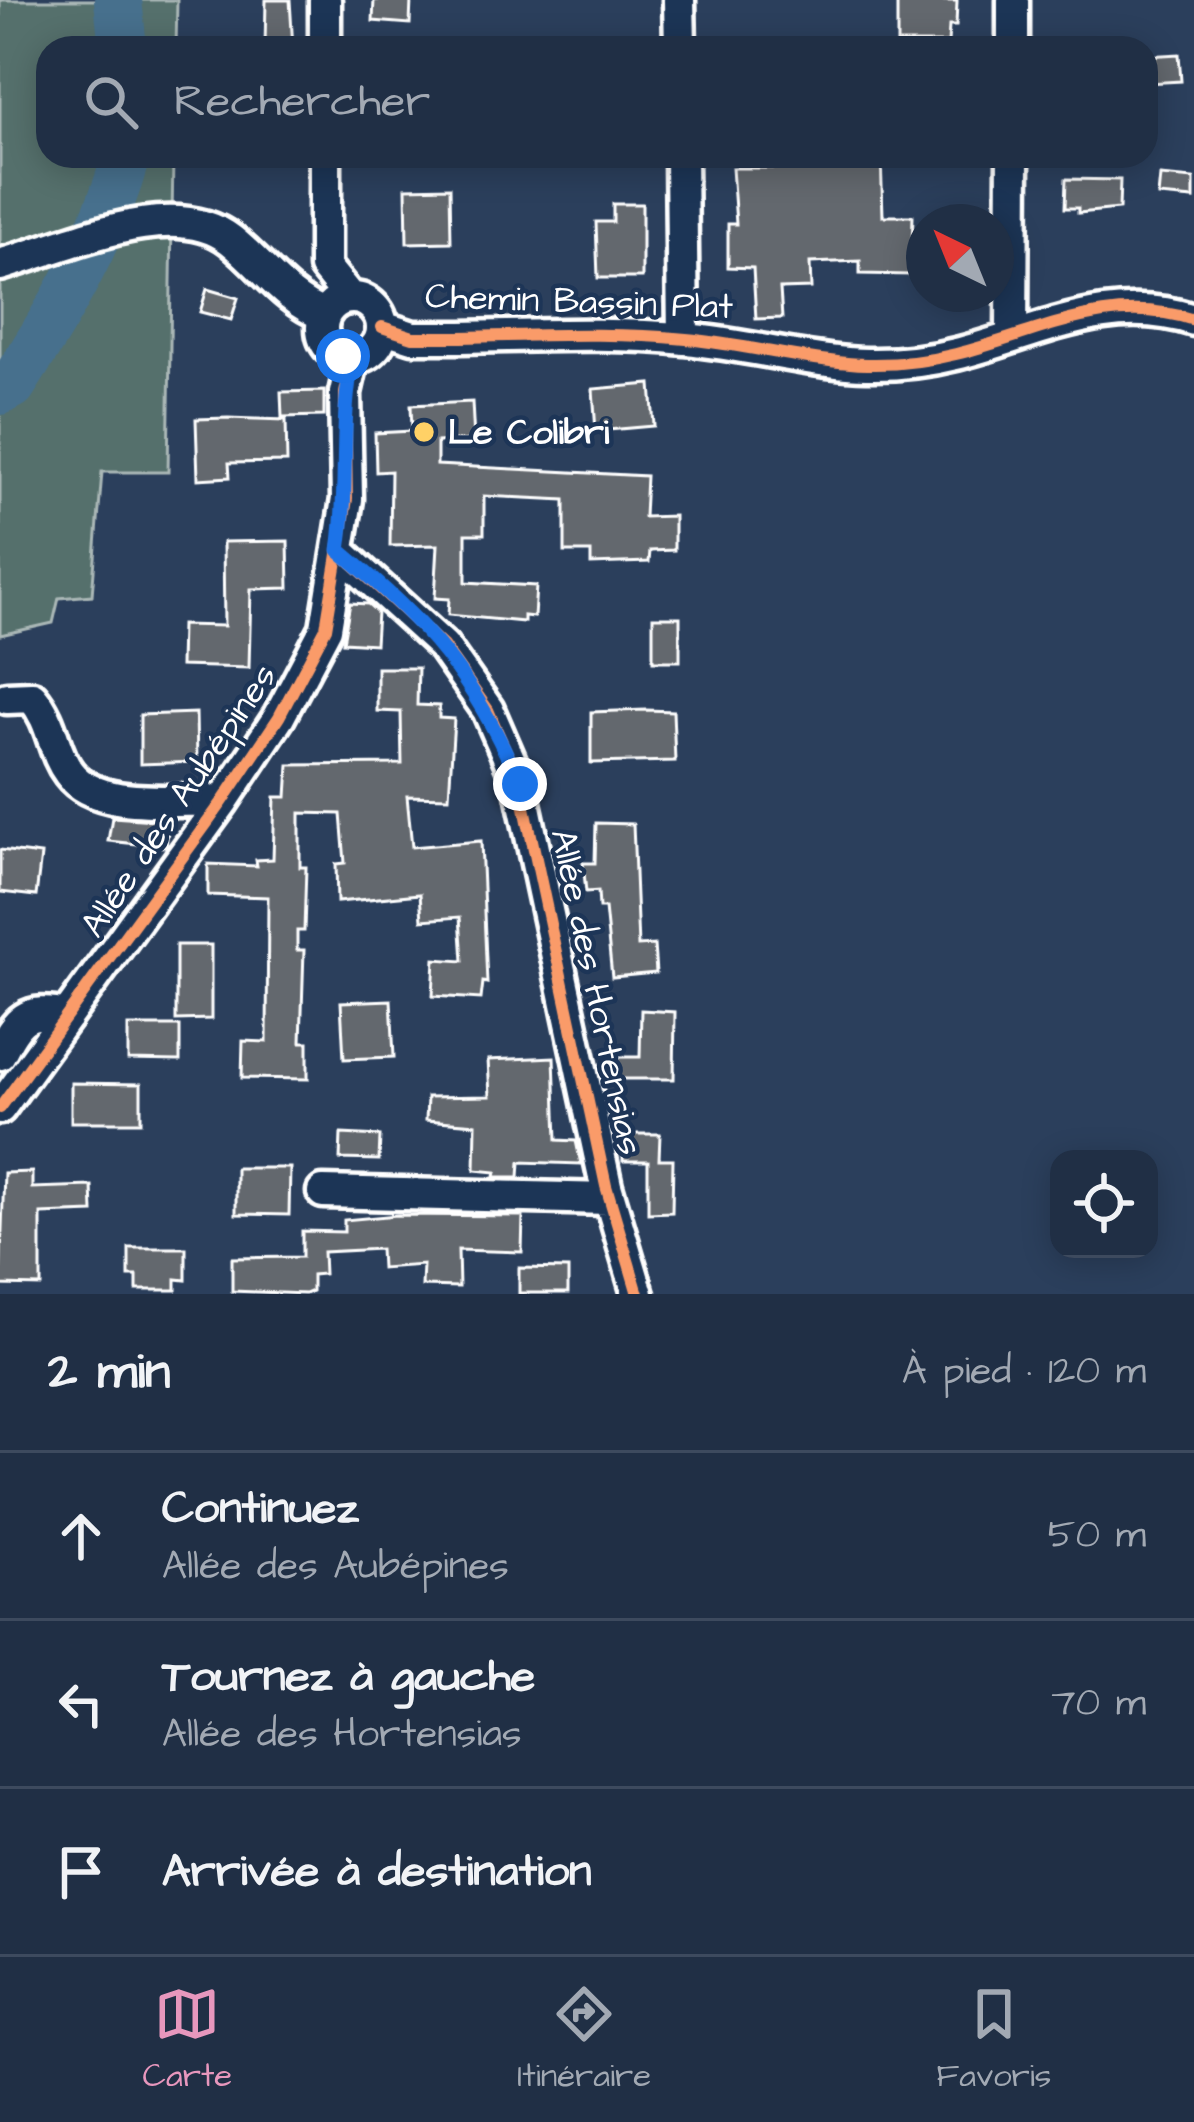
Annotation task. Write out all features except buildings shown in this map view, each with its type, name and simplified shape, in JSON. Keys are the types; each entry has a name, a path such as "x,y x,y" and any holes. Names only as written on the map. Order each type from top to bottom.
{"street":[{"path":"325,0 325,36"},
{"path":"679,0 680,36"},
{"path":"1013,0 1013,36"},
{"path":"0,265 173,218 204,225 230,238 295,303 337,307 369,302 382,327 377,345 353,358 327,345 337,307 325,267 325,168"},
{"path":"681,168 683,339"},
{"path":"1012,168 1012,337"},
{"name":"Chemin Bassin Plat","path":"382,327 413,337 683,339 815,364 881,369 1012,337 1073,316 1126,309 1194,320"},
{"name":"Allée des Aubépines","path":"6,1088 67,1016 223,801 279,716 326,628 347,499 345,393 353,358"},
{"name":"Allée des Hortensias","path":"339,550 443,646 488,710 520,784 609,1198 638,1294"},
{"path":"7,698 32,698 67,772 94,795 223,801"},
{"path":"0,1054 8,1020 41,1010 67,1016"},
{"name":"Allée des Hortensias","path":"323,1192 609,1198"}],"green space":[{"path":"0,0 177,0 176,36 36,36 36,168 173,168 168,472 102,472 92,595 59,598 53,623 0,635"}],"waterway":[{"path":"118,0 122,36"},
{"path":"0,391 12,385 78,275 122,168"}],"cycle path":[{"path":"382,327 413,337 652,336 820,360 884,364 956,354 1103,313 1163,313 1194,320"},
{"path":"0,1108 223,801 279,717 326,628 347,499 345,393 353,358"},
{"path":"339,551 443,646 488,710 520,784 606,1186 638,1294"}],"place":[{"name":"Le Colibri","path":"424,432"}],"route":[{"path":"343,356 353,358 345,393 347,499 339,550 443,646 488,710 520,784"}]}
